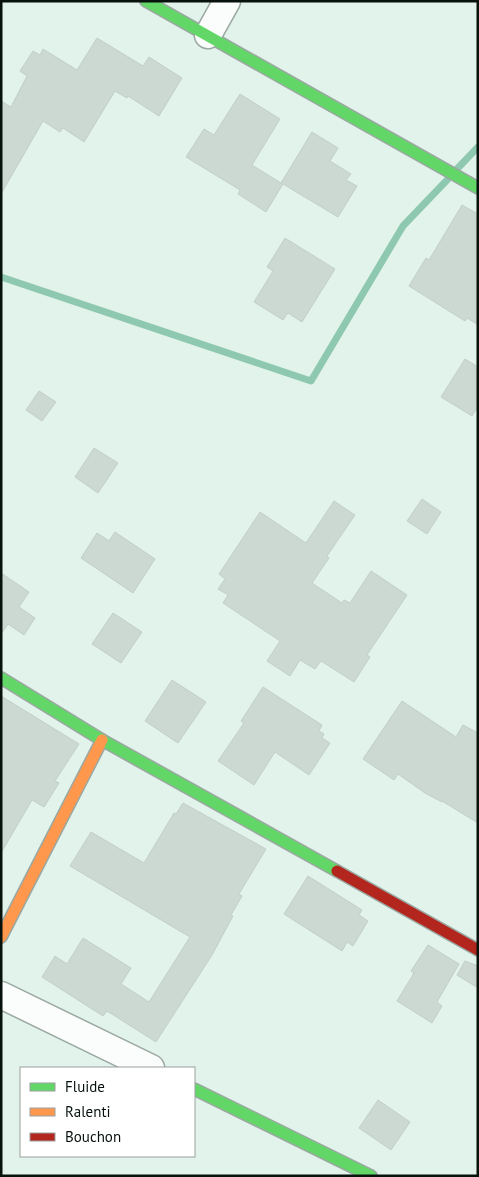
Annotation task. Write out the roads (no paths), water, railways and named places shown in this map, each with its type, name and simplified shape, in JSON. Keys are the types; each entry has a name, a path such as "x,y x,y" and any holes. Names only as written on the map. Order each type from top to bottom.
{"street":[{"path":"146,1 478,188"},
{"path":"208,35 227,1"},
{"path":"1,678 102,740 478,950"},
{"path":"1,937 102,740"},
{"path":"1,995 149,1067"},
{"path":"195,1089 371,1176"}],"waterway":[{"path":"457,169 478,147"},
{"path":"1,277 311,381 403,226 448,179"}]}
